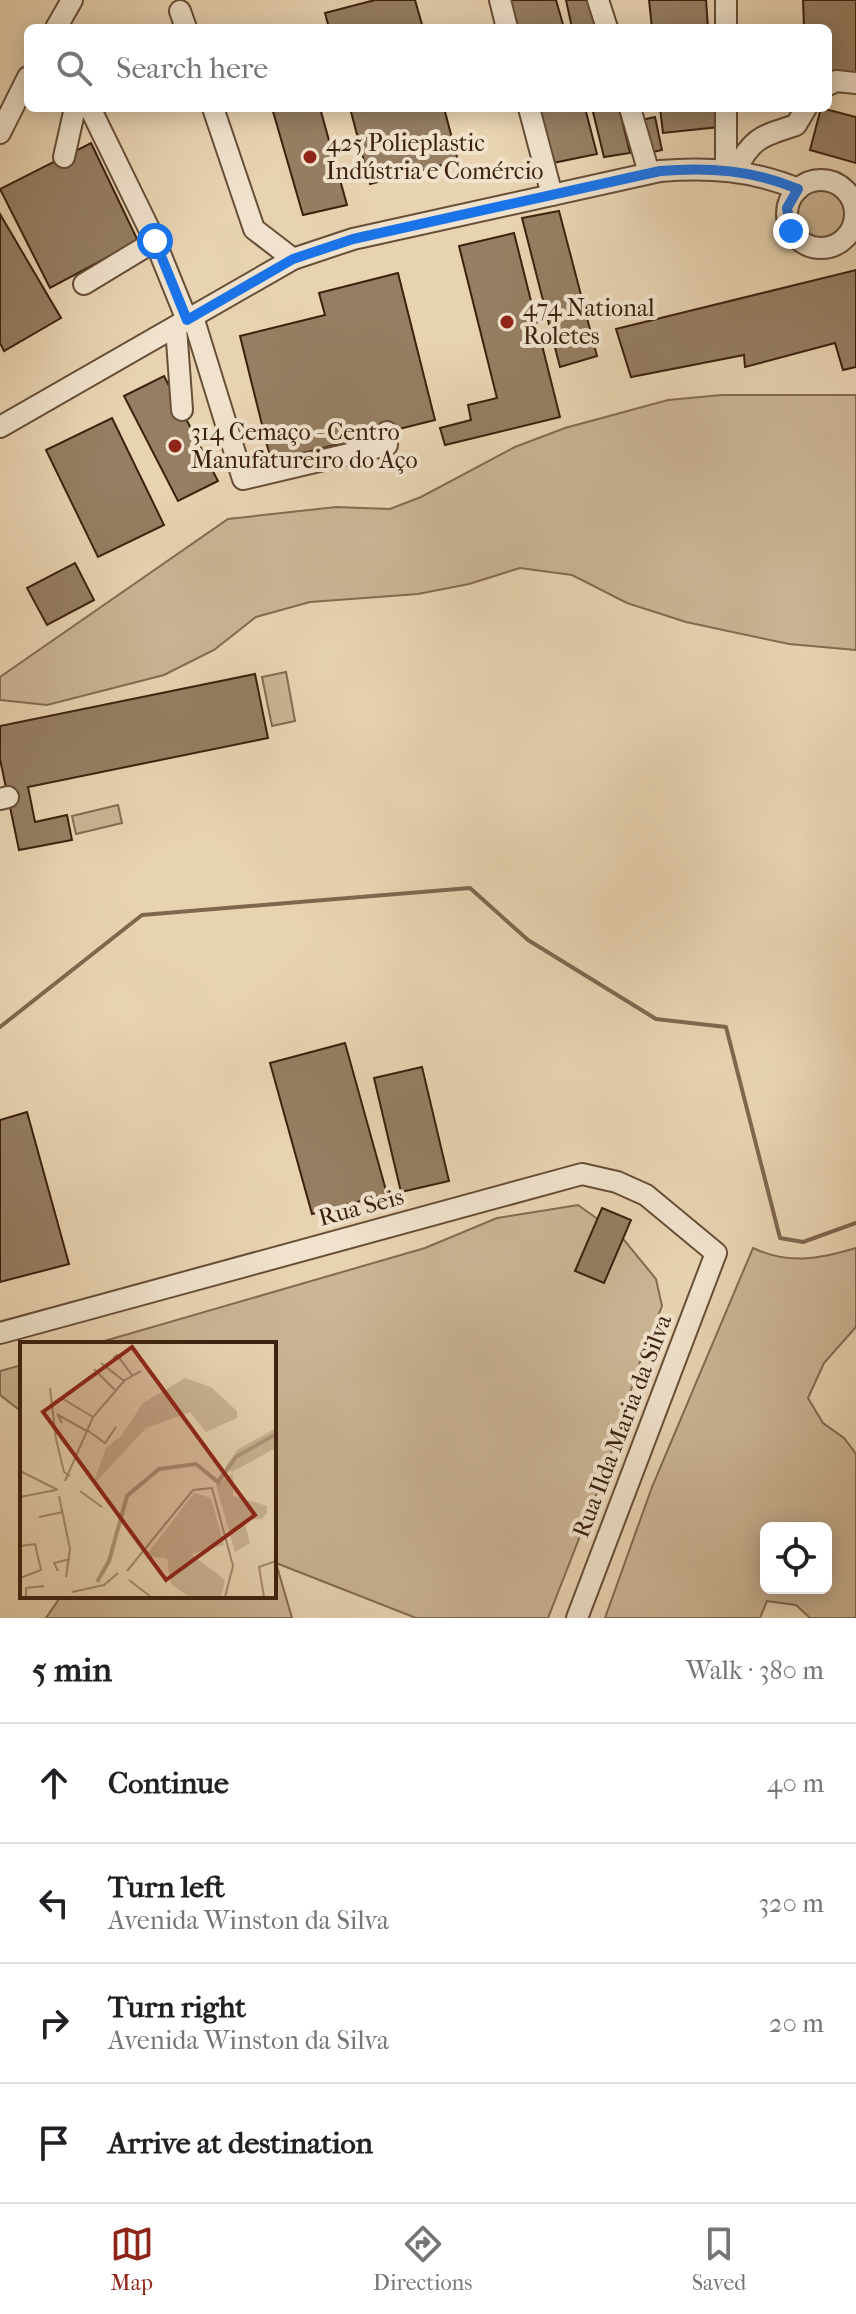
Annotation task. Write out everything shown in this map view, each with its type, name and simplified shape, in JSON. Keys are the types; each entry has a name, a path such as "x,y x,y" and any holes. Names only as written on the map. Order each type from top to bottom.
{"street":[{"path":"58,24 72,0"},
{"path":"500,0 506,24"},
{"path":"598,0 606,24"},
{"path":"726,0 726,24"},
{"path":"832,83 856,83"},
{"path":"0,133 24,85"},
{"path":"64,157 74,112"},
{"path":"92,112 155,241 243,479 387,445 387,432"},
{"path":"214,112 254,229 293,259"},
{"path":"530,112 552,195"},
{"path":"631,112 649,173"},
{"path":"726,112 730,171"},
{"path":"730,171 748,147 761,136 796,125 804,112"},
{"path":"0,427 293,259 353,239 649,173 696,168 730,171 777,180 798,189"},
{"path":"84,284 155,241"},
{"path":"182,410 185,321"},
{"name":"Rua Seis","path":"0,1333 582,1174 617,1182 646,1195 716,1253"},
{"name":"Rua Ilda Maria da Silva","path":"577,1618 716,1253"}],"shaded area":[{"path":"821,187 840,195 848,214 840,233 821,241 802,233 794,214 802,195"},
{"path":"722,395 856,395 856,650 789,644 686,622 627,603 572,575 520,568 469,584 418,594 310,602 256,617 214,650 164,675 47,705 0,700 0,677 228,519 336,507 390,509 421,497 515,447 565,428 668,400"},
{"path":"286,672 295,721 272,726 262,677"},
{"path":"118,805 122,823 76,834 72,816"},
{"path":"578,1205 620,1235 656,1279 662,1306 640,1362 605,1472 548,1618 416,1618 276,1563 276,1342 101,1342 425,1248 497,1218"},
{"path":"753,1248 779,1257 804,1258 856,1248 856,1327 824,1363 808,1398 823,1423 844,1438 856,1454 856,1618 810,1618 796,1605 767,1601 760,1618 605,1618 652,1487"},
{"path":"20,1366 20,1410 0,1395 0,1371"},
{"path":"276,1563 292,1618 46,1618 60,1598 276,1598"}],"building":[{"path":"375,0 415,0 422,24 328,24 325,13"},
{"path":"509,0 556,0 563,24 515,24"},
{"path":"566,0 592,0 598,24 571,24"},
{"path":"649,0 706,0 708,24 652,24"},
{"path":"803,0 856,0 856,73 836,74 832,89 832,24 804,24"},
{"path":"832,111 856,117 856,163 810,150 820,112"},
{"name":"425 Polieplastic Indústria e Comércio","path":"273,112 321,112 347,205 303,215"},
{"path":"351,112 445,112 458,161 370,184"},
{"path":"536,112 586,112 597,154 548,164"},
{"path":"593,112 620,112 630,153 604,157"},
{"path":"660,112 717,112 719,127 663,133"},
{"path":"655,117 662,150 648,153 641,120"},
{"path":"91,143 138,241 50,288 0,189"},
{"path":"559,211 597,356 560,367 522,218"},
{"path":"0,214 61,318 4,351 0,343"},
{"name":"474 National Roletes","path":"514,233 560,417 445,445 440,428 471,420 468,405 497,398 459,246"},
{"path":"856,270 856,367 843,370 835,343 745,367 744,355 631,377 616,329"},
{"path":"398,273 435,420 271,461 240,336 325,315 319,293"},
{"name":"314 Cemaço - Centro Manufatureiro do Aço","path":"164,376 218,481 178,501 124,396"},
{"path":"112,418 164,525 98,557 46,450"},
{"path":"75,563 94,600 47,625 27,588"},
{"path":"255,674 268,738 28,787 35,822 67,815 72,840 19,850 0,759 0,726"},
{"path":"345,1043 387,1194 312,1214 270,1063"},
{"path":"422,1067 449,1181 401,1192 374,1078"},
{"path":"27,1112 69,1264 0,1282 0,1120"},
{"path":"602,1208 631,1220 604,1283 575,1271"}],"waterway":[{"path":"0,1027 142,915 470,888 528,940 656,1019 726,1027 780,1238 803,1242 856,1223"}],"place":[{"name":"425 Polieplastic Indústria e Comércio","path":"310,157"},
{"name":"474 National Roletes","path":"507,322"},
{"name":"314 Cemaço - Centro Manufatureiro do Aço","path":"175,446"}],"route":[{"path":"155,241 187,320 293,259 353,239 660,171 696,168 749,173 798,189 787,208 791,231"}]}
